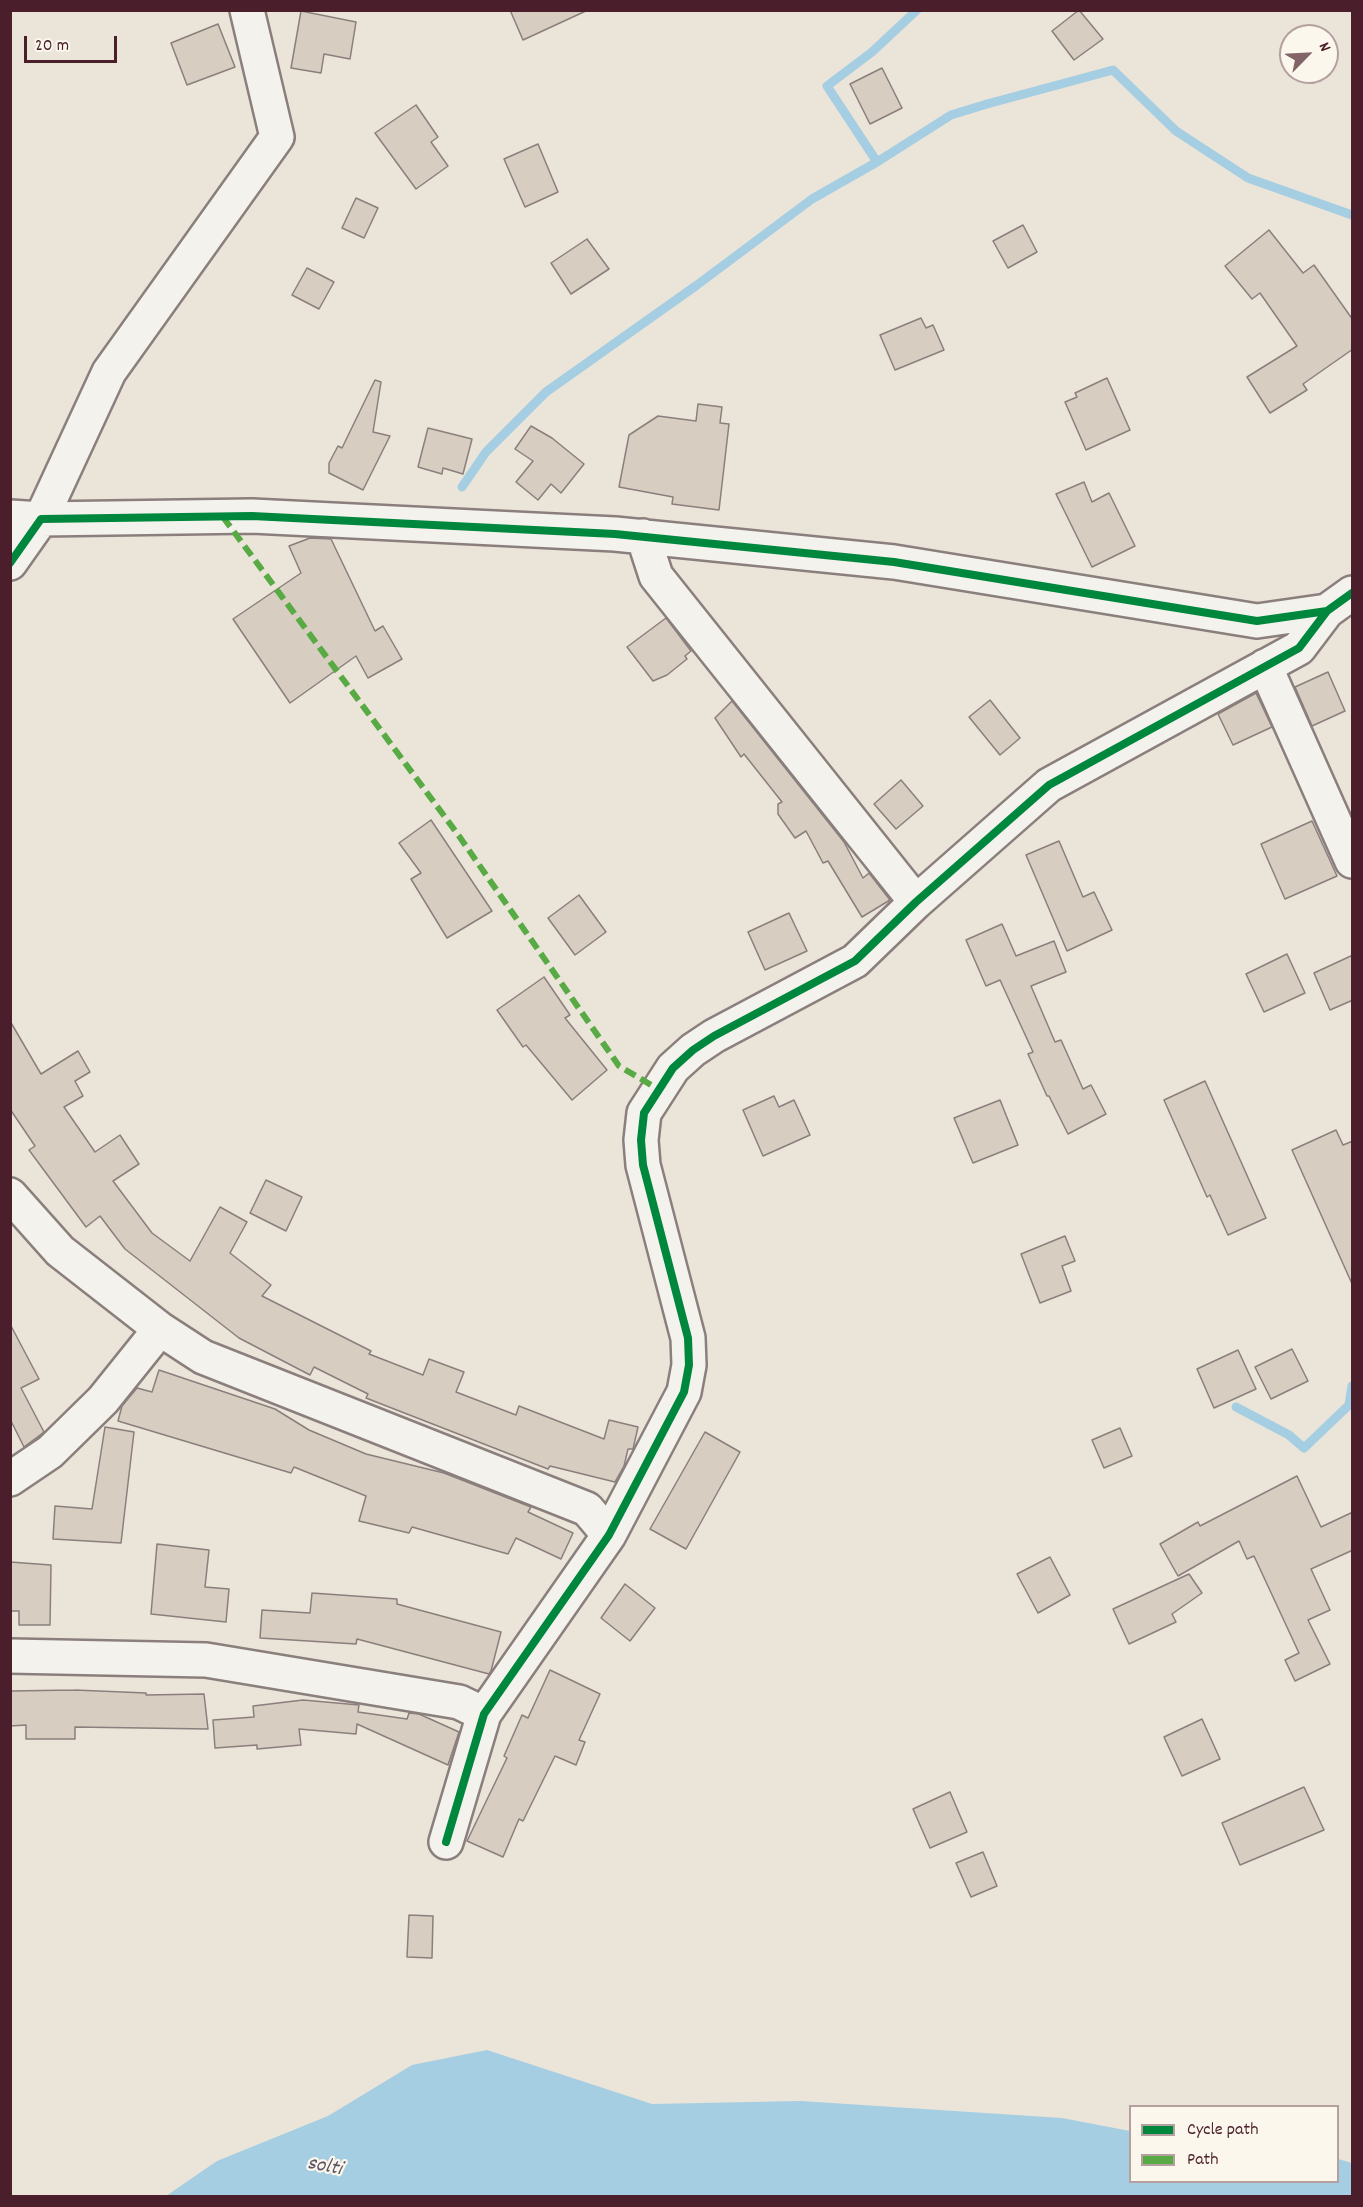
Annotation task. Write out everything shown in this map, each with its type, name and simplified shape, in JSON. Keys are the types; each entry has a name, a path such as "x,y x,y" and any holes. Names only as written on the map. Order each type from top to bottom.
{"street":[{"path":"10,563 26,518 109,372 277,137 247,10"},
{"path":"26,518 252,516 643,536 894,562 1257,621 1340,602"},
{"path":"643,536 656,576 916,902"},
{"path":"446,1842 484,1714 609,1535 684,1392 689,1365 683,1312 643,1165 641,1140 644,1113 673,1068 693,1050 855,961 916,902 1049,785 1299,648 1340,602"},
{"path":"1264,666 1353,861"},
{"path":"10,1195 60,1251 160,1329 203,1357 586,1509 609,1535"},
{"path":"10,1479 50,1452 103,1400 160,1329"},
{"path":"10,1656 206,1660 459,1702 484,1714"}],"water":[{"name":"solti","path":"487,2050 652,2104 801,2101 1062,2118 1129,2131 1129,2183 1339,2183 1339,2159 1352,2163 1352,2196 166,2196 217,2161 328,2116 412,2065"}],"building":[{"path":"510,10 588,10 523,40"},
{"path":"1079,10 1103,39 1074,60 1052,31"},
{"path":"301,11 356,22 350,59 324,54 321,73 291,68"},
{"path":"218,24 235,67 187,85 171,43"},
{"path":"882,68 902,108 870,124 850,84"},
{"path":"416,105 438,137 431,142 448,166 416,189 375,133"},
{"path":"538,144 558,192 525,207 504,159"},
{"path":"356,198 378,208 364,238 342,228"},
{"path":"1023,225 1037,252 1008,268 993,241"},
{"path":"1269,230 1303,273 1314,265 1353,320 1353,349 1303,384 1307,390 1270,413 1247,377 1297,346 1260,293 1252,299 1225,266"},
{"path":"587,239 609,269 571,294 551,263"},
{"path":"307,268 334,282 319,309 292,295"},
{"path":"921,318 926,328 933,325 944,350 895,370 880,335"},
{"path":"1107,378 1130,430 1086,450 1065,402 1077,397 1075,393"},
{"path":"375,380 381,382 373,432 390,436 363,490 329,473 329,463 338,446 342,448"},
{"path":"698,404 722,407 720,423 729,424 719,510 672,504 673,497 619,487 629,435 658,416 696,421"},
{"path":"531,426 552,438 584,464 561,493 551,484 538,500 516,482 533,461 515,449"},
{"path":"428,428 472,439 463,474 443,468 442,474 418,467"},
{"path":"1084,482 1092,502 1109,493 1135,546 1092,567 1056,494"},
{"path":"310,538 331,539 375,631 383,626 402,659 368,678 356,656 290,703 233,619 301,573 289,546"},
{"path":"666,618 691,651 685,656 687,659 667,675 653,681 627,647"},
{"path":"1328,672 1345,711 1312,726 1295,687"},
{"path":"1256,693 1272,727 1233,745 1218,714"},
{"path":"990,700 1020,738 1000,755 969,717"},
{"path":"732,701 844,842 863,878 869,873 890,900 862,917 828,861 823,863 806,831 795,838 778,814 778,804 782,802 744,754 741,757 715,718"},
{"path":"901,780 923,806 896,829 874,804"},
{"path":"431,820 492,911 447,938 411,879 421,873 399,843"},
{"path":"1312,821 1337,876 1285,899 1261,844"},
{"path":"1059,841 1083,897 1094,892 1112,930 1067,951 1026,855"},
{"path":"579,895 606,932 575,955 548,918"},
{"path":"789,913 807,951 765,970 748,932"},
{"path":"1002,924 1016,956 1054,941 1066,972 1031,986 1055,1042 1061,1040 1083,1089 1091,1085 1106,1114 1068,1134 1028,1054 1033,1052 1000,980 986,986 966,940"},
{"path":"1287,954 1305,993 1264,1012 1246,974"},
{"path":"1353,955 1353,1000 1330,1010 1314,973"},
{"path":"544,977 570,1015 565,1018 607,1070 572,1100 526,1045 523,1047 497,1010"},
{"path":"10,1021 41,1074 78,1051 90,1072 75,1081 83,1096 64,1107 95,1152 120,1135 139,1164 113,1181 152,1233 190,1261 220,1207 247,1222 230,1253 271,1285 262,1296 371,1351 369,1354 423,1375 429,1359 464,1372 456,1392 516,1415 519,1406 604,1439 609,1420 638,1427 633,1449 628,1449 624,1466 615,1482 550,1466 548,1469 366,1398 368,1394 314,1367 310,1375 239,1338 125,1249 100,1216 86,1227 29,1150 35,1146 10,1109"},
{"path":"1205,1081 1266,1218 1228,1235 1210,1195 1207,1197 1164,1100"},
{"path":"774,1096 779,1107 794,1100 810,1135 763,1156 743,1110"},
{"path":"1000,1100 1018,1145 973,1163 954,1118"},
{"path":"1336,1130 1343,1145 1353,1141 1353,1286 1292,1150"},
{"path":"266,1180 302,1197 286,1231 250,1213"},
{"path":"1065,1236 1075,1261 1062,1266 1071,1291 1040,1303 1021,1254"},
{"path":"10,1324 39,1379 21,1388 44,1432 24,1447 10,1419"},
{"path":"1292,1349 1308,1381 1271,1399 1255,1367"},
{"path":"1238,1350 1256,1389 1214,1408 1197,1369"},
{"path":"159,1370 275,1409 309,1430 366,1454 444,1473 531,1507 528,1512 573,1533 561,1559 516,1538 508,1554 412,1527 409,1533 359,1521 366,1496 294,1467 291,1473 118,1421 122,1406 137,1388 152,1392"},
{"path":"105,1427 134,1432 121,1543 53,1539 55,1506 92,1509"},
{"path":"1120,1428 1132,1456 1104,1468 1092,1440"},
{"path":"705,1432 740,1452 686,1549 650,1529"},
{"path":"1297,1476 1321,1527 1353,1512 1353,1550 1311,1569 1330,1610 1308,1620 1330,1664 1295,1681 1285,1660 1299,1653 1254,1556 1247,1559 1239,1541 1178,1576 1160,1544 1198,1522 1200,1526"},
{"path":"157,1544 209,1550 205,1587 229,1589 226,1622 151,1614"},
{"path":"1050,1557 1070,1595 1038,1613 1017,1574"},
{"path":"10,1562 51,1565 50,1625 19,1625 19,1611 10,1611"},
{"path":"1189,1574 1202,1593 1172,1614 1176,1622 1129,1644 1113,1609"},
{"path":"625,1584 655,1608 630,1641 601,1618"},
{"path":"312,1593 397,1599 397,1604 501,1632 491,1671 489,1674 357,1639 356,1644 260,1638 262,1610 310,1613"},
{"path":"550,1670 600,1694 579,1740 585,1742 576,1765 555,1756 523,1821 519,1819 503,1857 467,1841 507,1758 504,1756 522,1715 528,1718"},
{"path":"75,1690 146,1693 146,1695 204,1694 208,1729 75,1727 75,1739 26,1739 26,1725 10,1726 10,1691"},
{"path":"303,1700 359,1705 358,1712 407,1719 409,1713 419,1714 459,1732 448,1765 357,1724 356,1734 299,1729 301,1745 257,1749 257,1745 215,1748 213,1720 254,1717 253,1706"},
{"path":"1202,1719 1220,1759 1182,1776 1164,1737"},
{"path":"1304,1787 1324,1830 1240,1865 1222,1823"},
{"path":"950,1792 967,1832 930,1848 913,1809"},
{"path":"983,1852 997,1886 971,1897 956,1863"},
{"path":"409,1915 433,1916 432,1958 407,1957"}],"waterway":[{"path":"877,162 827,86 872,52 917,10"},
{"path":"462,487 486,452 546,392 697,285 812,199 877,162 951,115 1113,70 1176,131 1248,178 1352,215"},
{"path":"1236,1407 1289,1435 1304,1448 1349,1405 1352,1386"}],"marked path":[{"path":"223,517 459,836 619,1066 658,1089"}],"cycle path":[{"path":"10,563 41,519 252,516 615,534 894,562 1257,621 1327,611 1352,593"},
{"path":"446,1842 484,1714 609,1535 684,1392 689,1365 688,1338 643,1165 641,1140 644,1113 673,1068 693,1050 714,1036 855,961 916,902 1049,785 1299,648 1327,611"}]}
